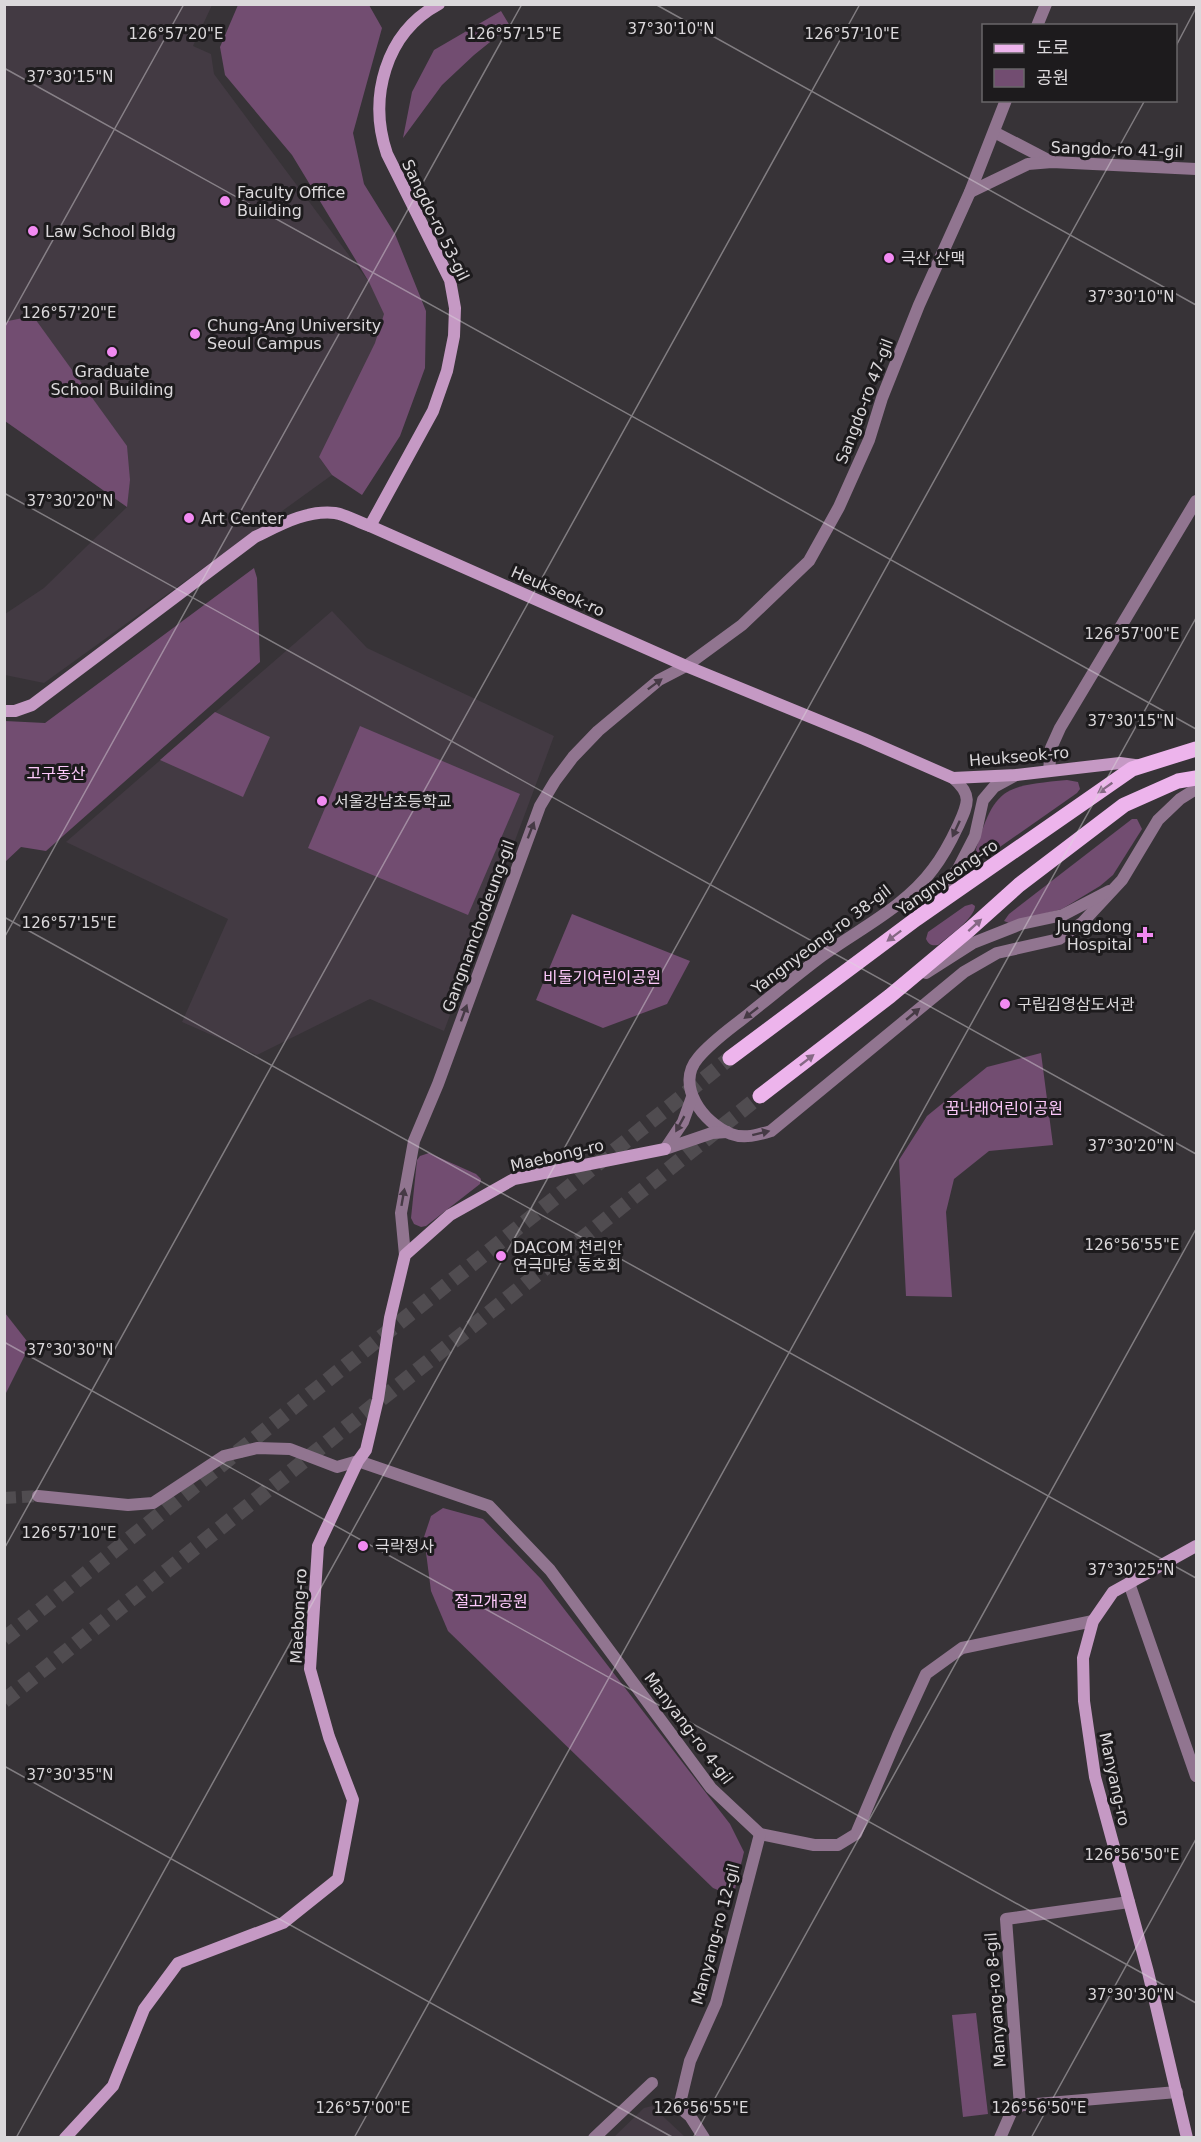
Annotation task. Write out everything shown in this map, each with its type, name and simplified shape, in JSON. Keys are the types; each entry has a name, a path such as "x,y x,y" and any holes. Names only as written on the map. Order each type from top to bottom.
{"main road":[{"name":"Yangnyeong-ro","path":"730,1058 916,919 1132,770 1197,749"},
{"path":"760,1096 890,996 1019,885 1124,805 1178,781 1197,778"}],"street":[{"name":"Sangdo-ro 53-gil","path":"370,526 433,411 447,371 454,336 455,308 450,280 387,154 379,111 382,80 392,52 404,31 439,4"},
{"path":"1038,24 1046,4"},
{"name":"Sangdo-ro 47-gil","path":"686,666 742,625 809,561 839,507 869,440 882,398 919,305 970,192 1005,102"},
{"path":"994,132 1052,162"},
{"name":"Sangdo-ro 41-gil","path":"970,192 1028,165 1052,162 1197,169"},
{"path":"1049,771 1051,748 1060,728 1197,501"},
{"name":"Heukseok-ro","path":"4,711 15,711 32,705 255,537 294,518 314,513 342,515 370,526 686,666 953,778 1016,775 1120,763 1143,766"},
{"name":"Gangnamchodeung-gil","path":"405,1256 401,1213 414,1141 438,1084 540,806 573,757 598,730 659,680 686,666"},
{"path":"972,804 994,787 1016,775"},
{"path":"916,919 942,891 958,869 975,836 972,804 962,786 953,778"},
{"path":"692,1097 708,1118 719,1128 728,1132 755,1136 771,1131 964,972 997,953 1059,939 1082,923 1119,883 1158,820 1180,799 1197,789"},
{"name":"Yangnyeong-ro 38-gil","path":"692,1097 689,1089 690,1075 696,1059 823,956 913,892 933,870 972,804"},
{"path":"890,996 973,944 1021,924 1063,915 1119,883"},
{"path":"665,1149 683,1122 692,1097"},
{"path":"665,1149 712,1133 728,1132"},
{"name":"Maebong-ro","path":"65,2138 113,2086 144,2008 178,1963 283,1923 338,1879 353,1800 329,1737 310,1669 318,1546 358,1461 366,1450 378,1399 390,1317 405,1256 450,1215 514,1179 665,1149"},
{"path":"38,1496 128,1505 153,1503 224,1456 257,1448 290,1449 337,1467 358,1461"},
{"name":"Manyang-ro 4-gil","path":"358,1461 489,1506 550,1570 711,1788 760,1834"},
{"name":"Manyang-ro","path":"1187,2138 1129,1902 1095,1777 1084,1701 1083,1658 1093,1621 1113,1592 1197,1546"},
{"path":"1129,1583 1197,1776"},
{"path":"760,1834 814,1845 838,1845 856,1834 926,1674 962,1648 1093,1621"},
{"name":"Manyang-ro 12-gil","path":"704,2138 690,2116 679,2107 690,2061 716,2003 760,1834"},
{"name":"Manyang-ro 8-gil","path":"1020,2106 1006,1918 1129,1902"},
{"path":"594,2138 652,2083"},
{"path":"1000,2138 1014,2106 1177,2092"}],"shaded area":[{"name":"Chung-Ang University Seoul Campus","path":"5,5 212,5 193,46 211,54 214,74 389,309 383,359 319,457 332,475 44,683 5,675 5,614 44,588 127,507 5,421"},
{"name":"서울강남초등학교","path":"332,611 367,648 554,736 444,1031 370,999 257,1055 182,1022 228,919 66,842"},
{"path":"652,2106 685,2137 614,2137 644,2108"}],"green space":[{"path":"238,5 369,5 382,28 353,133 364,184 395,234 426,311 425,368 400,436 362,495 332,475 319,457 375,343 384,314 369,282 292,155 225,75 220,47"},
{"path":"501,11 510,26 442,85 403,138 412,92 434,50"},
{"path":"33,316 127,446 130,480 127,507 5,421 5,325 8,321"},
{"name":"고구동산","path":"254,568 257,578 260,662 46,851 21,847 5,862 5,721 45,723"},
{"path":"215,712 270,737 243,797 160,760"},
{"path":"360,726 520,794 468,915 308,848"},
{"path":"1067,780 1078,782 1080,789 1077,793 987,856 977,854 976,849 989,813 1005,794 1029,785"},
{"path":"1132,819 1137,819 1142,829 1113,875 1100,886 1062,909 1009,923 1004,921 1009,914"},
{"path":"972,904 975,906 974,911 960,927 938,945 928,943 926,939 928,932 965,906"},
{"name":"비둘기어린이공원","path":"572,914 690,961 667,1004 603,1028 536,1000"},
{"name":"꿈나래어린이공원","path":"1041,1053 1053,1145 989,1151 954,1179 946,1212 952,1297 906,1296 899,1160 927,1116 987,1067"},
{"path":"429,1153 476,1174 481,1179 480,1184 426,1226 421,1227 414,1224 411,1218 417,1160 420,1156"},
{"path":"5,1313 30,1345 5,1395"},
{"name":"절고개공원","path":"443,1508 483,1519 541,1579 730,1824 744,1852 735,1889 730,1895 713,1888 448,1631 431,1591 424,1537 431,1516"},
{"path":"976,2013 988,2114 963,2117 952,2015"}],"tunnel":[{"path":"4,1639 730,1058"},
{"path":"4,1701 760,1096"},
{"path":"4,1498 38,1496"}],"place":[{"name":"Faculty Office Building","path":"225,201"},
{"name":"Law School Bldg","path":"33,231"},
{"name":"극산 산맥","path":"889,258"},
{"name":"Chung-Ang University Seoul Campus","path":"195,334"},
{"name":"Graduate School Building","path":"112,352"},
{"name":"Art Center","path":"189,518"},
{"name":"서울강남초등학교","path":"322,801"},
{"name":"Jungdong Hospital","path":"1145,935"},
{"name":"구립김영삼도서관","path":"1005,1004"},
{"name":"DACOM 천리안 연극마당 동호회","path":"501,1256"},
{"name":"극락정사","path":"363,1546"}]}
